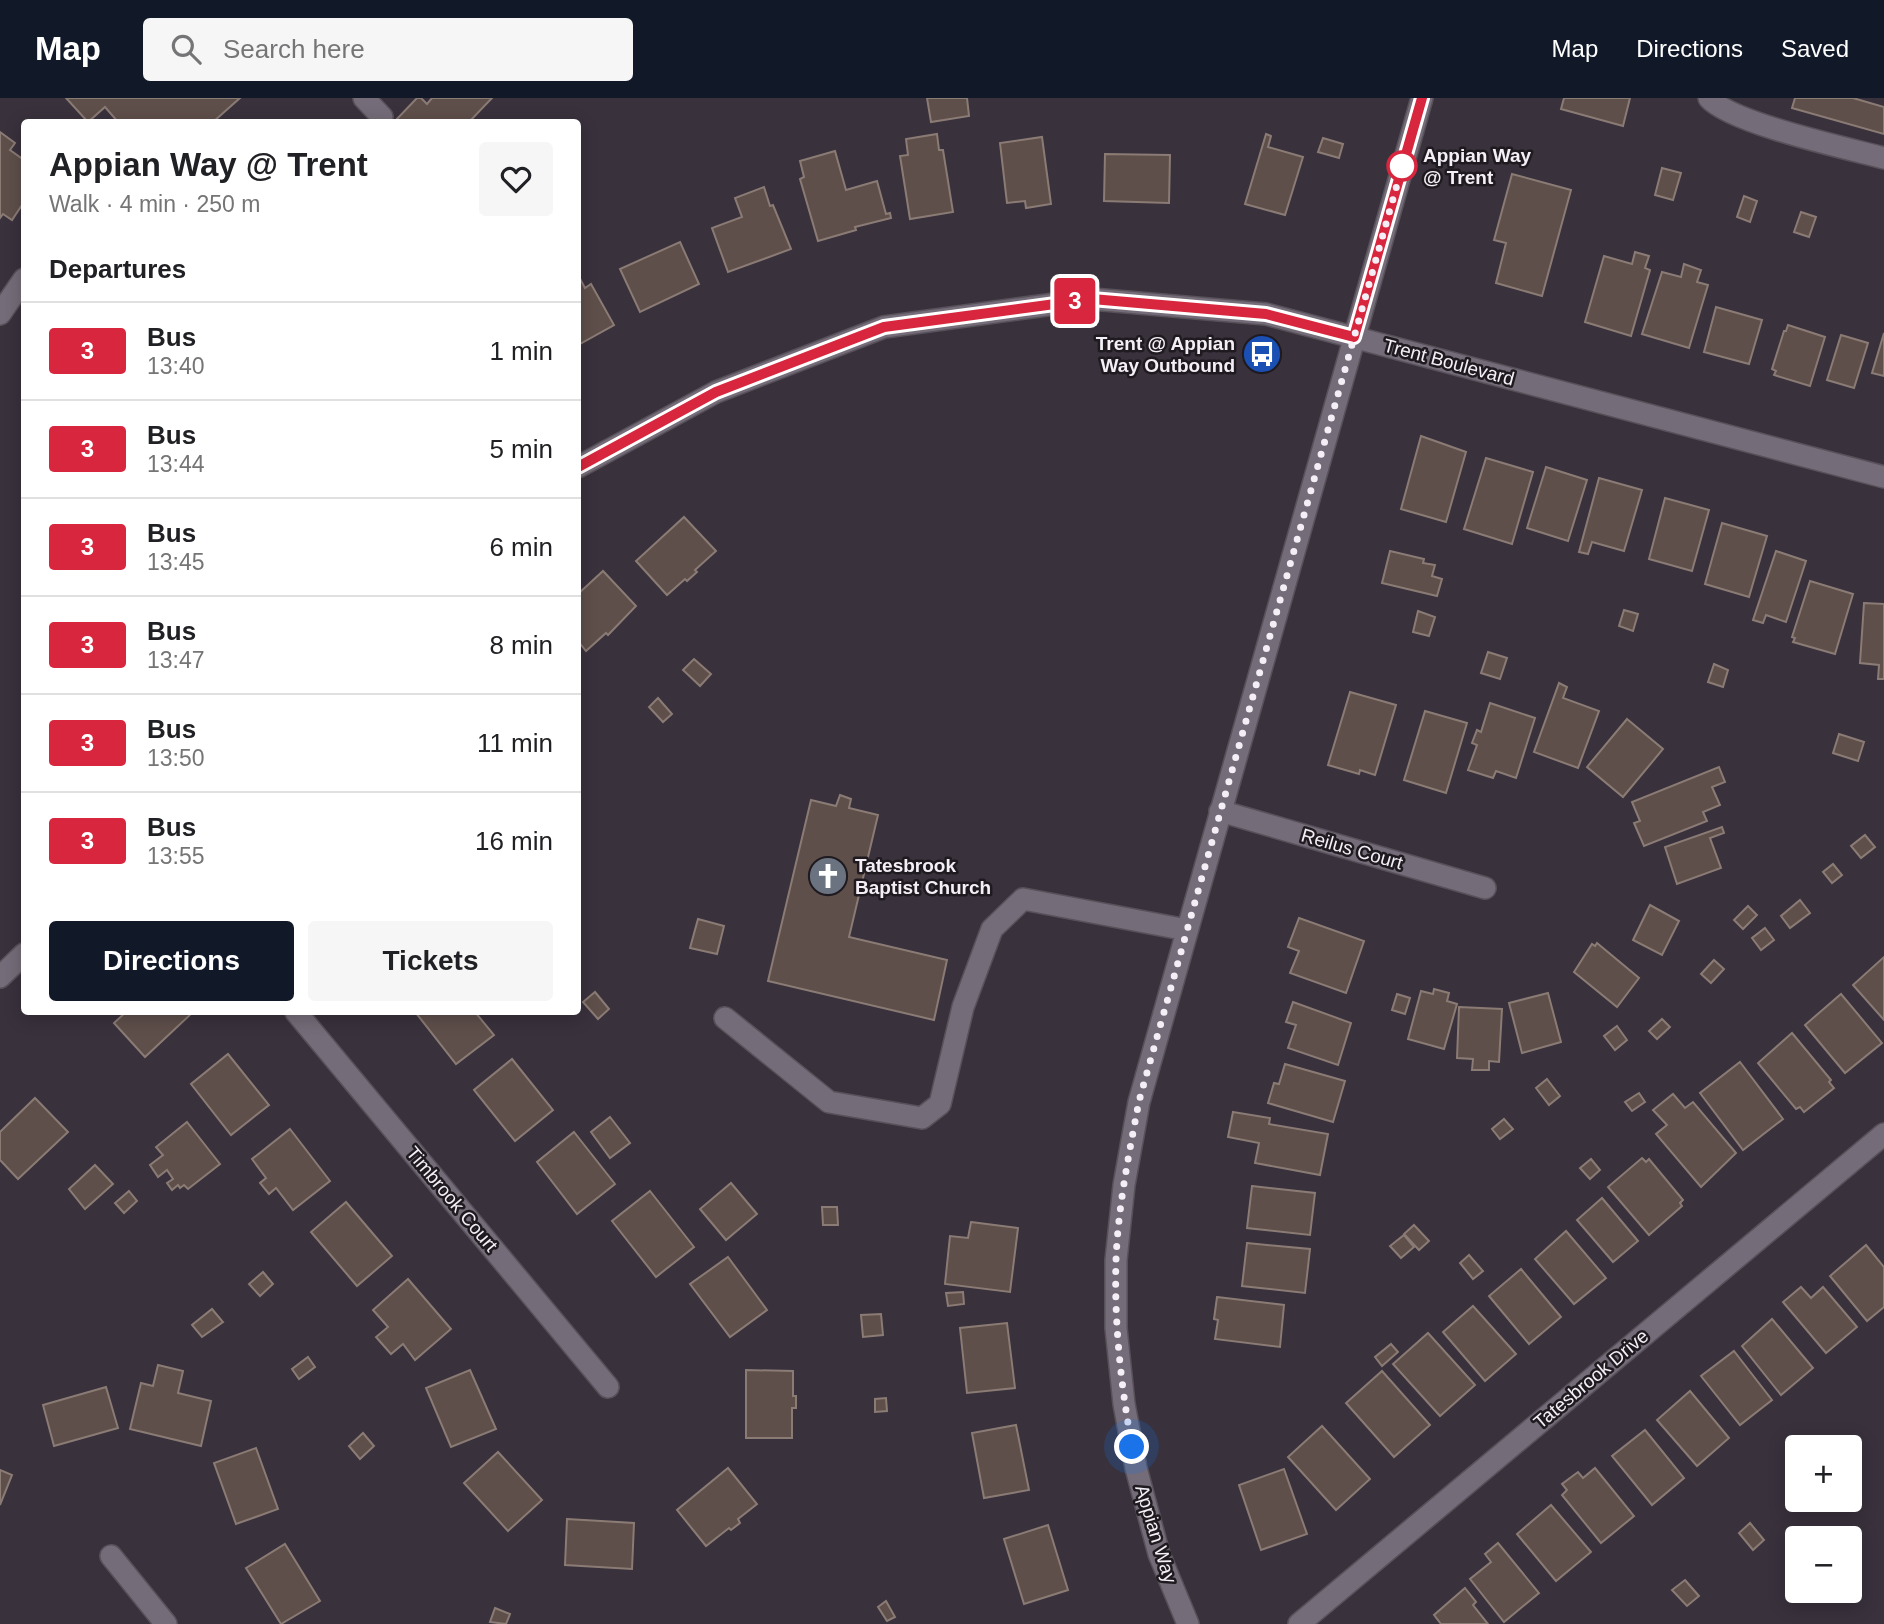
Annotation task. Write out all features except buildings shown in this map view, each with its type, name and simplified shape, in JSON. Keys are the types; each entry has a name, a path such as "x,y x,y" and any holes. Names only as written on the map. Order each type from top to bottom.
{"street":[{"path":"364,98 382,117"},
{"name":"Appian Way","path":"1188,1624 1159,1554 1136,1468 1125,1404 1116,1328 1116,1259 1124,1185 1139,1101 1422,98"},
{"path":"1709,98 1716,106 1740,118 1884,158"},
{"path":"0,314 21,283"},
{"name":"Trent Boulevard","path":"581,465 716,392 884,327 1092,299 1266,314 1884,477"},
{"name":"Reilus Court","path":"1220,811 1485,888"},
{"path":"725,1018 829,1102 922,1118 940,1104 963,1007 992,929 1023,899 1187,930"},
{"path":"0,977 21,957"},
{"name":"Timbrook Court","path":"298,1015 608,1387"},
{"name":"Tatesbrook Drive","path":"1299,1624 1884,1134"},
{"path":"111,1556 166,1624"}],"bus line":[{"name":"3","path":"581,465 716,392 884,327 1092,299 1266,314 1354,337 1422,98"}],"place":[{"name":"Appian Way @ Trent","path":"1402,166"},
{"name":"Trent @ Appian Way Outbound","path":"1262,354"},
{"name":"Tatesbrook Baptist Church","path":"828,876"}],"route":[{"path":"1132,1447 1116,1328 1116,1259 1124,1185 1139,1101 1404,160 1402,166"}]}
